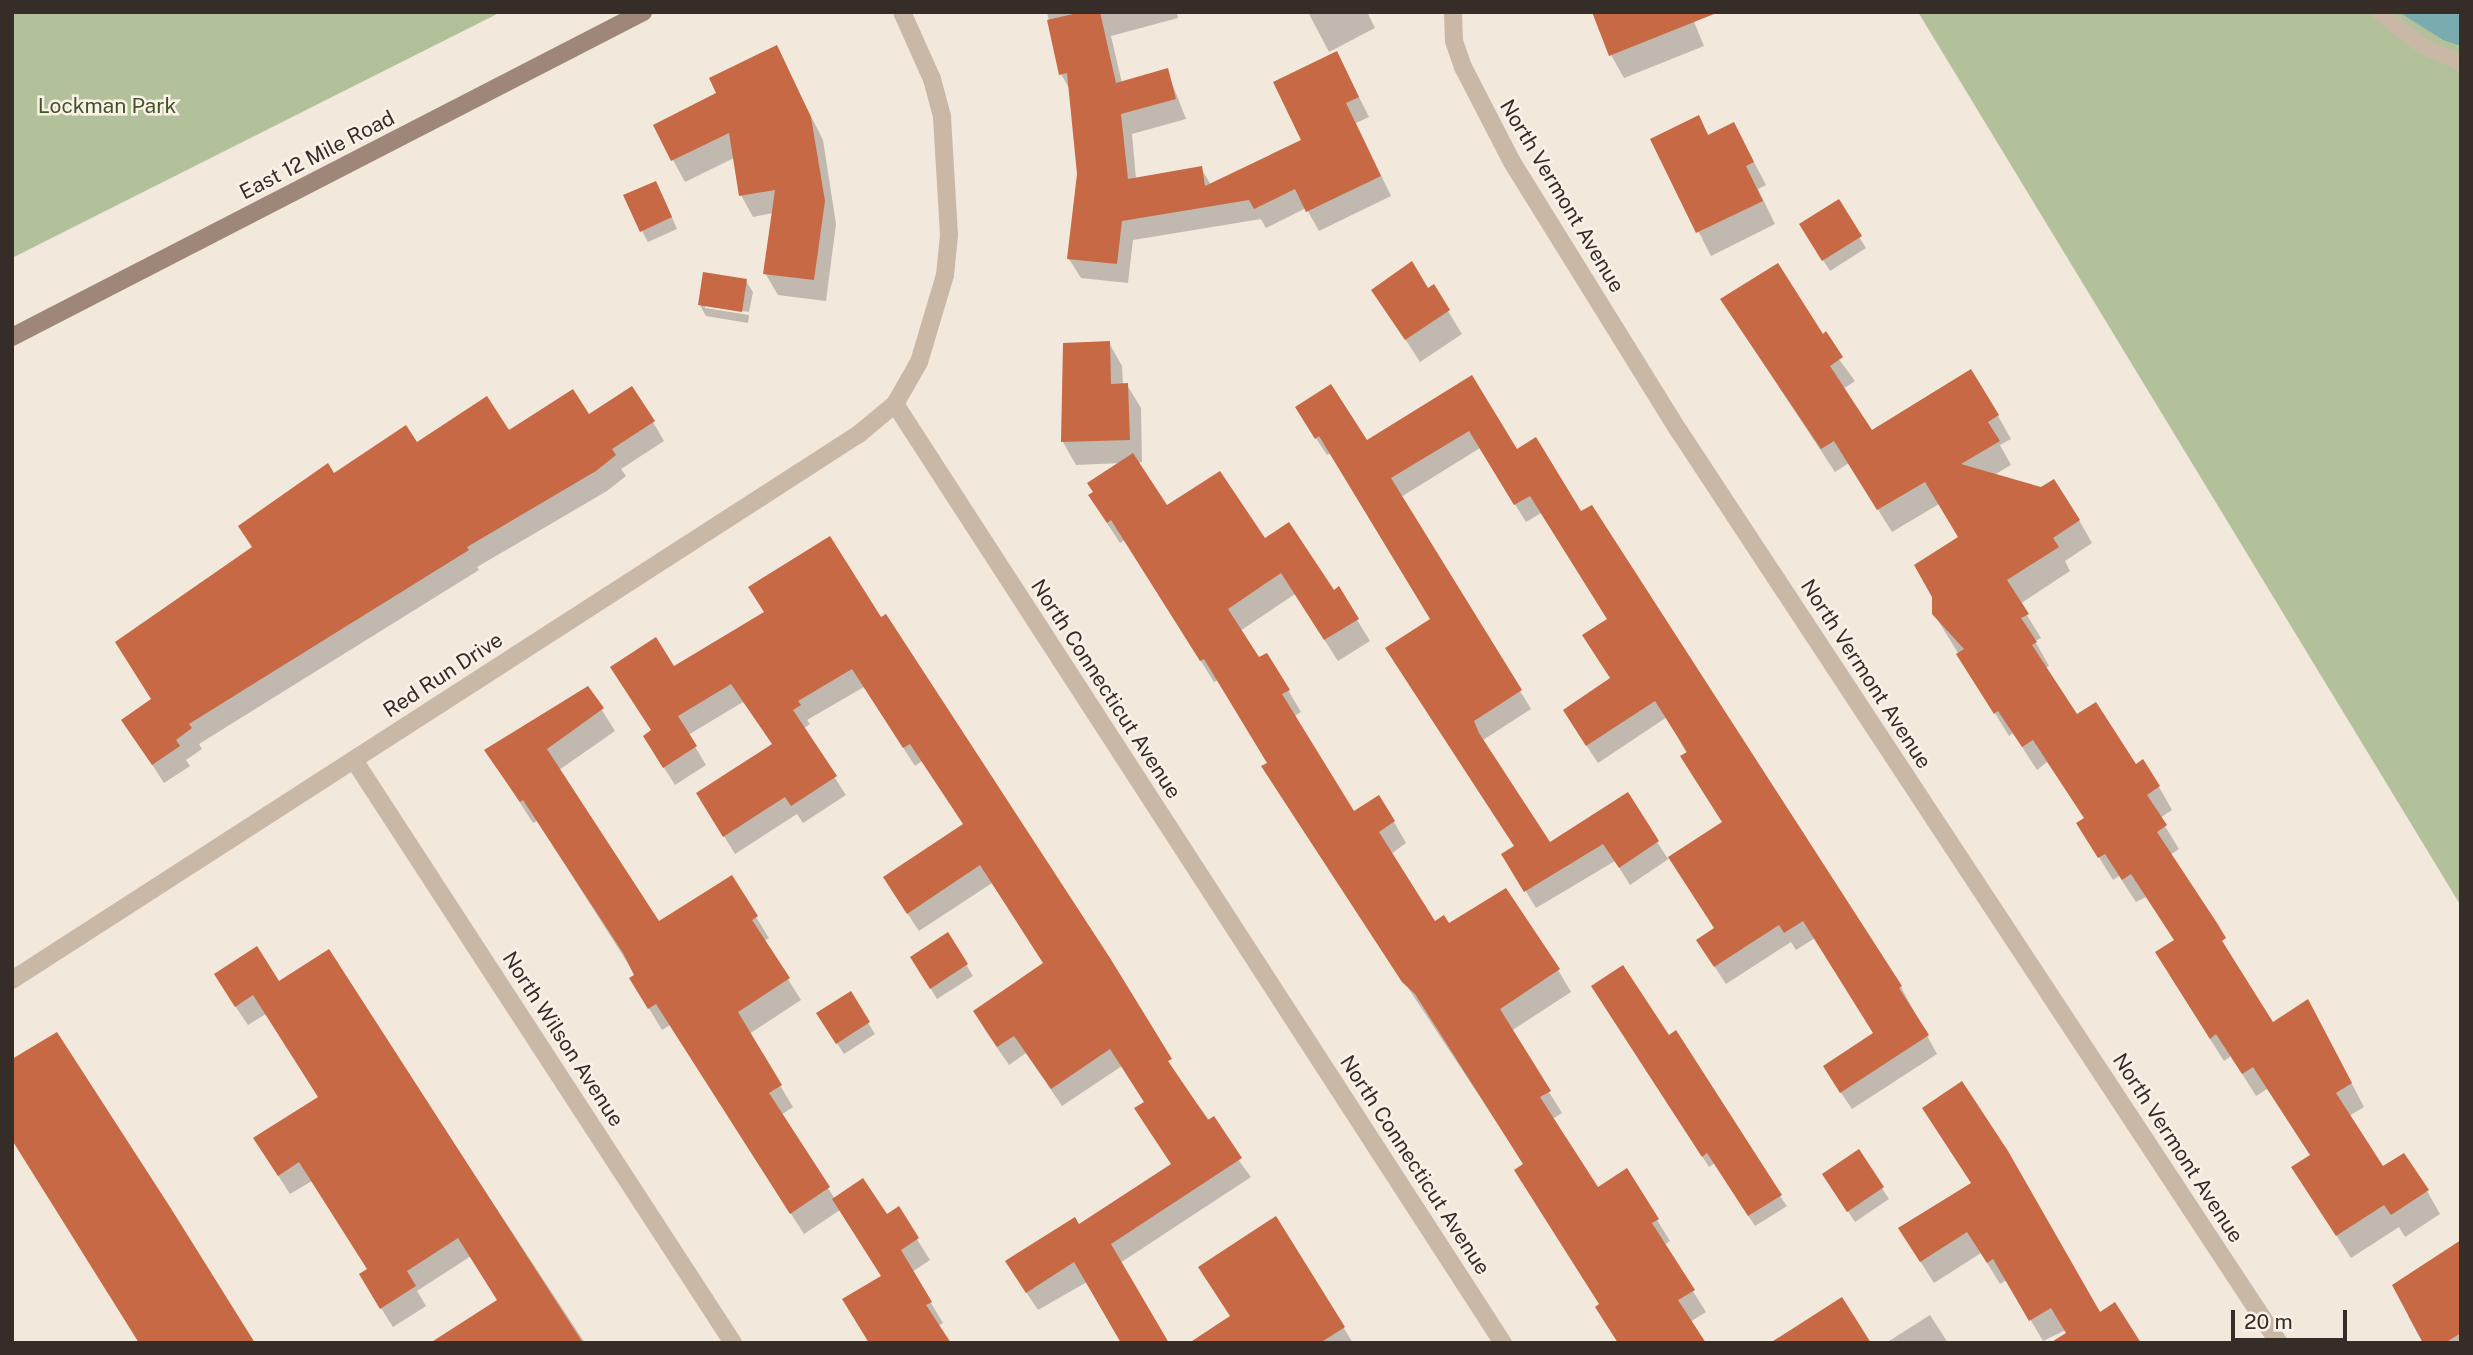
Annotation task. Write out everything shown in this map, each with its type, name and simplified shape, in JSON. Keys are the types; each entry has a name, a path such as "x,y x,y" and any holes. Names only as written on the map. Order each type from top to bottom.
{"main road":[{"name":"East 12 Mile Road","path":"12,337 643,12"}],"street":[{"path":"895,404 919,362 945,275 949,235 942,117 932,79 902,12"},
{"name":"North Vermont Avenue","path":"1453,12 1454,41 1463,66 1512,162 1679,431 2279,1343"},
{"name":"Red Run Drive","path":"12,980 859,434 895,404"},
{"name":"North Connecticut Avenue","path":"895,404 1503,1343"},
{"name":"North Wilson Avenue","path":"354,760 733,1343"}],"lane":[{"path":"2379,12 2422,46 2461,63"}],"green space":[{"name":"Lockman Park","path":"12,12 501,12 12,258"},
{"path":"1918,12 2461,12 2461,906"}],"water":[{"path":"2399,12 2461,12 2461,46 2443,40"}],"building":[{"path":"1082,12 1100,12 1116,83 1168,68 1176,99 1121,114 1128,179 1202,166 1205,186 1301,140 1273,82 1337,51 1359,97 1346,103 1381,176 1306,212 1295,189 1254,209 1249,200 1122,221 1117,264 1067,259 1077,174 1067,73 1059,75 1047,20"},
{"path":"1592,12 1714,12 1714,14 1609,56"},
{"path":"777,45 811,117 825,201 814,280 763,274 775,190 739,196 729,133 671,161 653,125 716,93 709,78"},
{"path":"1699,115 1708,135 1734,122 1754,162 1746,166 1763,201 1696,233 1650,139"},
{"path":"656,181 672,217 640,232 623,195"},
{"path":"1839,199 1862,236 1822,261 1799,224"},
{"path":"1412,261 1428,288 1434,284 1450,310 1405,340 1371,290"},
{"path":"1778,263 1823,334 1826,331 1843,357 1830,366 1872,430 1971,369 1999,415 1988,422 2000,441 1961,464 2041,487 2054,479 2080,520 2053,538 2059,547 2007,580 2029,614 2021,618 2037,642 2032,645 2077,714 2096,702 2136,764 2143,759 2160,786 2147,795 2167,825 2157,832 2217,923 2226,938 2222,941 2273,1022 2308,999 2352,1083 2336,1093 2383,1166 2404,1153 2429,1190 2391,1215 2384,1205 2336,1236 2291,1167 2310,1155 2253,1067 2242,1074 2216,1034 2210,1039 2155,952 2174,940 2131,874 2122,880 2105,854 2098,858 2076,823 2084,818 2033,740 2022,747 1998,711 1994,714 1956,654 1964,649 1932,614 1932,597 1914,565 1958,537 1925,482 1877,510 1834,441 1821,449 1720,299"},
{"path":"703,272 747,279 742,312 698,305"},
{"path":"1110,341 1111,384 1128,383 1130,440 1061,442 1063,343"},
{"path":"1472,375 1517,449 1536,437 1581,511 1592,505 1902,986 1899,988 1929,1035 1840,1093 1823,1066 1873,1033 1803,921 1784,933 1779,925 1714,967 1696,940 1714,928 1668,857 1722,822 1680,756 1687,752 1655,701 1586,746 1563,710 1610,678 1582,635 1607,619 1530,496 1514,505 1469,431 1391,478 1522,690 1474,721 1479,733 1550,842 1628,792 1659,841 1619,868 1603,844 1524,892 1501,854 1514,846 1385,648 1430,619 1319,436 1315,439 1295,407 1331,384 1367,440"},
{"path":"632,386 655,421 612,449 616,455 596,471 467,547 469,550 189,724 192,728 176,740 180,746 152,765 121,720 151,699 115,642 252,547 238,526 328,463 334,473 406,425 417,442 487,396 509,430 573,389 589,414"},
{"path":"1133,453 1167,505 1220,471 1265,538 1289,522 1334,590 1339,586 1359,619 1324,640 1281,573 1228,609 1259,657 1267,653 1290,690 1282,694 1354,811 1379,795 1395,821 1379,832 1435,921 1444,915 1449,923 1506,888 1560,969 1500,1009 1551,1091 1540,1097 1598,1187 1627,1168 1659,1219 1652,1223 1695,1290 1678,1300 1706,1343 1618,1343 1595,1307 1599,1304 1514,1170 1523,1164 1415,994 1402,982 1261,766 1267,763 1204,659 1200,661 1111,520 1107,523 1088,495 1093,492 1087,483"},
{"path":"830,536 881,617 886,614 1110,958 1172,1059 1168,1061 1208,1120 1214,1116 1242,1158 1111,1244 1169,1343 1121,1343 1074,1262 1026,1293 1005,1261 1075,1217 1079,1224 1171,1164 1134,1108 1144,1102 1110,1049 1051,1089 1014,1036 997,1047 973,1011 1043,963 980,865 907,914 883,877 963,824 910,744 903,748 852,669 798,701 801,705 793,710 837,776 791,806 785,797 723,837 696,793 772,744 731,684 678,716 697,746 663,768 643,736 651,730 610,667 656,637 674,666 764,612 748,587"},
{"path":"588,686 604,708 547,749 659,921 732,875 758,916 752,920 790,978 738,1012 782,1085 769,1093 830,1187 790,1214 656,1004 648,1009 629,978 634,975 623,953 523,800 520,802 484,750"},
{"path":"948,932 968,964 930,989 910,957"},
{"path":"257,946 279,981 329,949 583,1343 430,1343 497,1300 458,1238 407,1271 416,1286 380,1309 359,1274 367,1269 299,1162 278,1176 253,1138 318,1097 253,995 235,1007 214,974"},
{"path":"1623,965 1669,1035 1676,1030 1782,1195 1748,1216 1707,1153 1702,1157 1591,986"},
{"path":"851,991 870,1022 836,1044 816,1013"},
{"path":"57,1032 255,1343 139,1343 12,1140 12,1059"},
{"path":"1962,1081 2008,1151 2100,1312 2115,1302 2141,1343 2050,1343 2066,1333 2051,1308 2029,1321 1993,1259 1987,1263 1967,1232 1920,1262 1898,1228 1971,1183 1922,1108"},
{"path":"1859,1149 1884,1187 1847,1212 1822,1174"},
{"path":"863,1178 887,1214 899,1206 919,1238 901,1250 932,1302 926,1305 951,1343 869,1343 842,1299 881,1276 832,1199"},
{"path":"1276,1216 1345,1327 1320,1343 1189,1343 1230,1316 1198,1267"},
{"path":"2461,1240 2461,1333 2445,1343 2423,1343 2392,1285"},
{"path":"1842,1297 1871,1343 1770,1343"}]}
